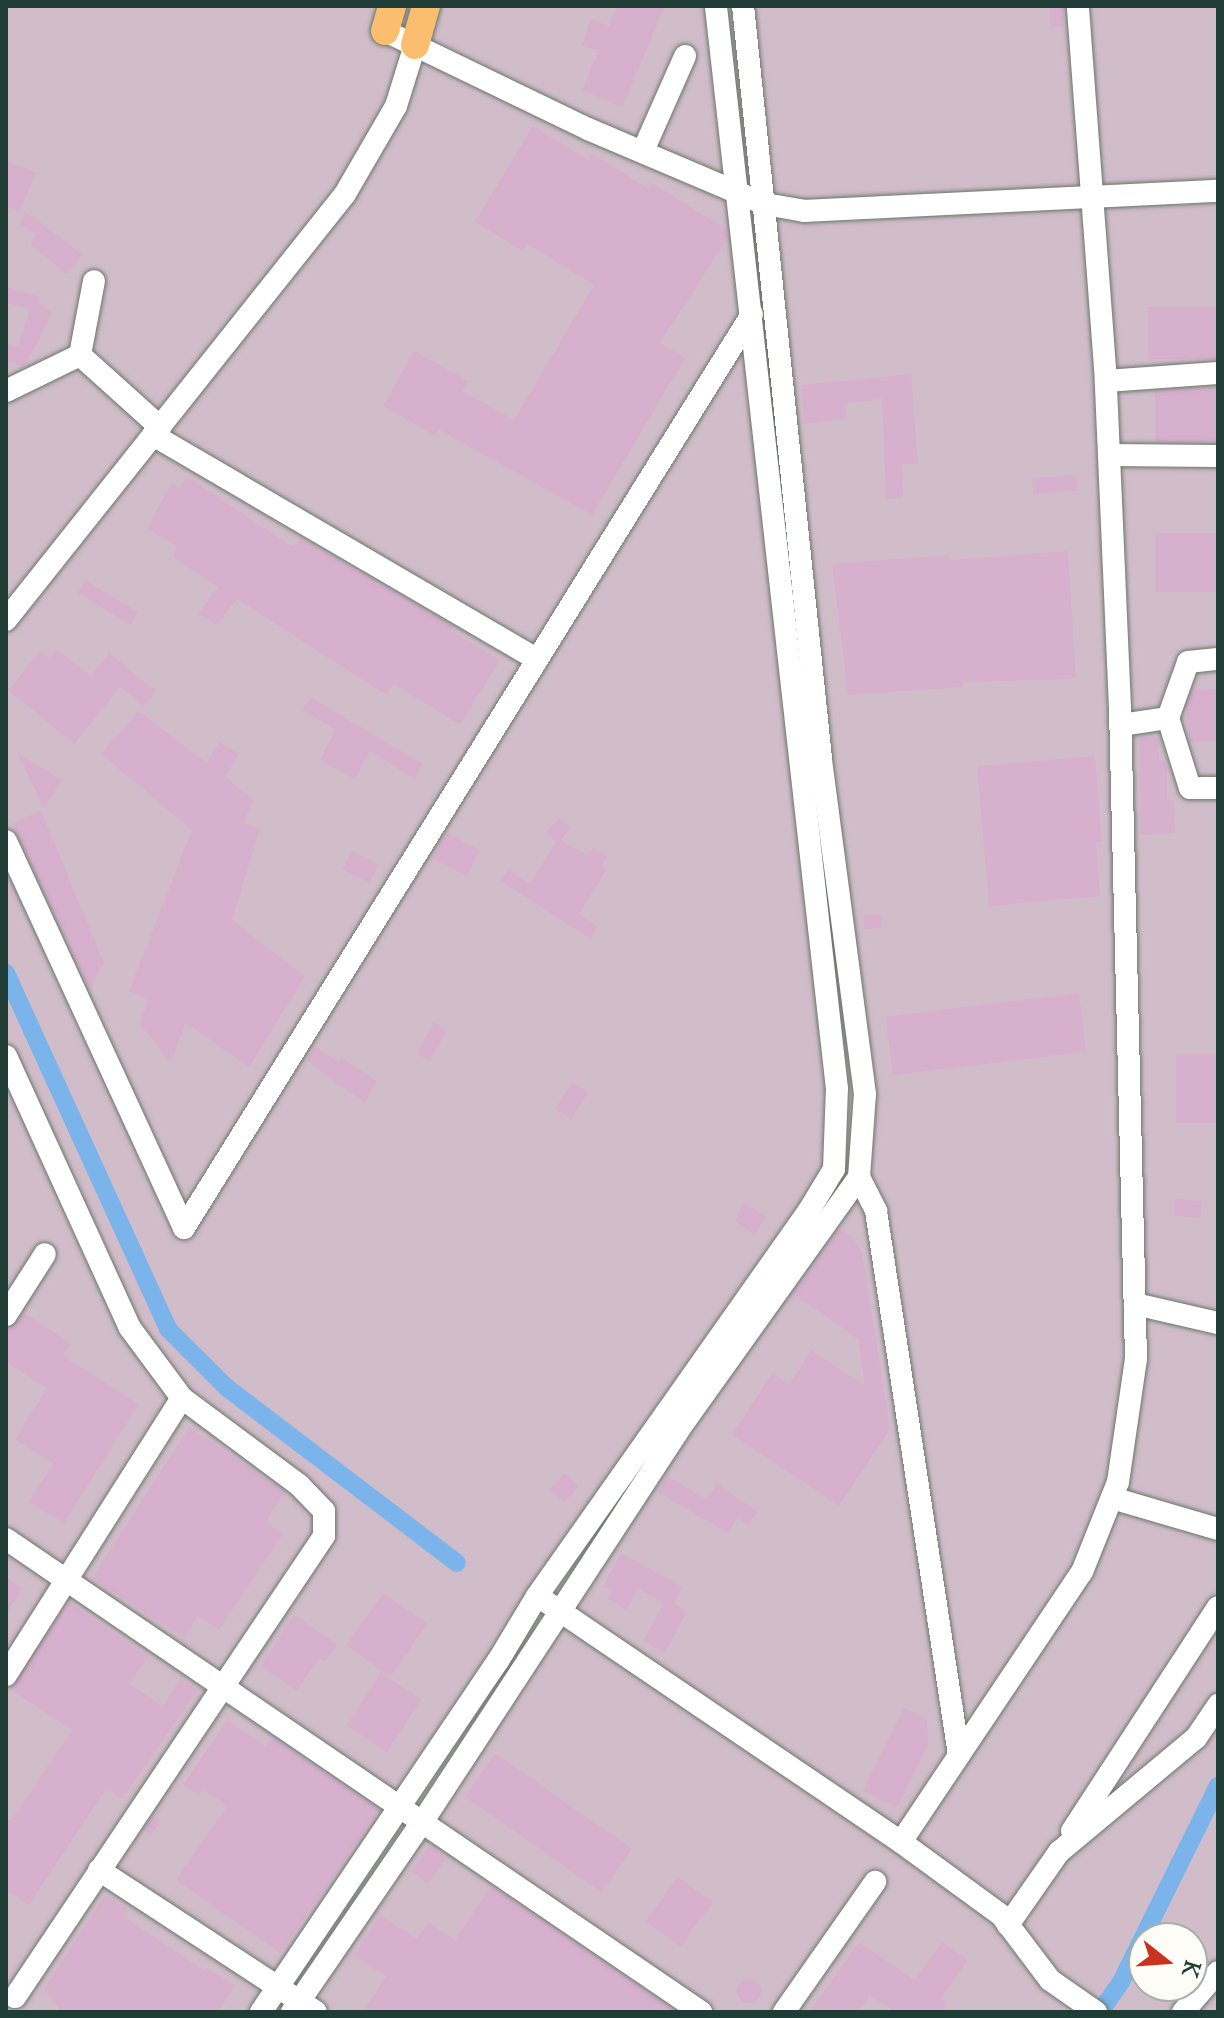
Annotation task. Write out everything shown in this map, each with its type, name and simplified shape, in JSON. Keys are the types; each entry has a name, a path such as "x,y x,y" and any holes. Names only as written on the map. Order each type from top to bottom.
{"main road":[{"path":"415,45 426,6"}],"street":[{"path":"261,2012 402,1806 537,1596 808,1212 834,1169 837,1089 748,317 716,6"},
{"path":"743,6 821,758 865,1094 859,1177 876,1211 959,1755"},
{"path":"901,1842 1082,1572 1118,1482 1136,1359 1121,725 1106,381 1078,6"},
{"path":"389,18 415,45 588,129 765,204 804,211 1218,191"},
{"path":"6,620 345,194 396,106 415,45"},
{"path":"643,151 685,56"},
{"path":"80,355 94,281"},
{"path":"6,841 184,1228 748,317 775,295"},
{"path":"80,355 156,431 537,659"},
{"path":"6,391 80,355"},
{"path":"1106,381 1218,373"},
{"path":"1109,455 1218,456"},
{"path":"1218,659 1188,662 1168,718 1190,788 1218,788"},
{"path":"1121,725 1168,718"},
{"path":"6,1056 130,1328 182,1398 299,1485 324,1511 324,1536 15,1997"},
{"path":"99,1870 278,1987 302,2008 685,1421 859,1177"},
{"path":"6,1315 45,1254"},
{"path":"1135,1304 1218,1323"},
{"path":"6,1675 182,1398"},
{"path":"1112,1498 1218,1529"},
{"path":"6,1539 222,1689 402,1806 701,2012"},
{"path":"537,1596 901,1842 1001,1915 1050,1980 1096,2012"},
{"path":"1008,1925 1218,1607"},
{"path":"1059,1852 1196,1738 1218,1705"},
{"path":"784,2012 875,1882"},
{"path":"1183,2012 1218,1972"}],"shaded area":[{"path":"6,6 1218,6 1218,2012 6,2012"}],"building":[{"path":"617,6 665,6 622,107 582,90 599,50 582,46 590,19 609,26"},
{"path":"1050,6 1064,6 1064,27 1050,27"},
{"path":"533,126 589,160 592,154 648,188 651,183 727,229 728,237 660,343 685,358 592,515 439,430 436,436 383,406 414,351 468,381 462,391 514,420 594,285 527,244 523,251 475,222"},
{"path":"6,160 36,173 19,212 6,206"},
{"path":"25,211 82,254 67,274 30,245 37,234 19,225"},
{"path":"6,287 40,297 38,302 53,313 24,367 6,361 6,344 18,347 30,309 6,303"},
{"path":"1148,307 1218,307 1218,359 1148,359"},
{"path":"911,374 918,464 902,464 903,498 886,499 882,399 846,403 846,419 804,424 802,385"},
{"path":"1155,387 1218,387 1218,442 1155,442"},
{"path":"1077,475 1078,491 1033,494 1032,478"},
{"path":"188,477 293,547 300,538 453,626 450,630 500,660 460,725 394,684 386,695 237,599 217,625 198,614 218,587 173,557 177,546 147,529 171,483 179,488"},
{"path":"1155,533 1218,533 1218,592 1155,592"},
{"path":"1068,551 1076,679 963,682 963,687 848,695 832,564 949,555 950,560"},
{"path":"86,580 138,612 130,625 78,593"},
{"path":"57,649 91,676 109,653 156,691 144,706 120,687 74,744 8,690 41,650 50,658"},
{"path":"1218,689 1218,741 1190,742 1186,708 1193,690"},
{"path":"310,697 423,764 414,779 370,751 355,779 320,760 335,730 302,710"},
{"path":"139,711 207,763 219,742 239,754 225,777 254,800 243,823 260,829 232,920 305,976 249,1067 186,1023 171,1062 139,1024 149,1000 129,991 192,830 101,754"},
{"path":"1140,737 1159,738 1159,760 1167,762 1167,799 1174,801 1175,833 1141,835"},
{"path":"17,753 62,780 44,808"},
{"path":"1095,756 1102,842 1096,842 1100,896 989,906 977,766"},
{"path":"41,811 104,963 90,990 12,823"},
{"path":"559,817 571,828 561,840 588,856 593,848 607,856 602,866 607,869 579,914 598,927 591,939 500,881 508,869 530,884 556,842 545,833"},
{"path":"446,833 480,850 467,876 433,859"},
{"path":"352,851 379,865 369,883 342,870"},
{"path":"881,914 882,928 864,929 863,915"},
{"path":"1079,993 1086,1052 893,1075 885,1017"},
{"path":"434,1022 447,1029 430,1061 417,1054"},
{"path":"315,1047 339,1062 342,1058 377,1081 365,1103 307,1061"},
{"path":"1176,1054 1218,1054 1218,1123 1176,1123"},
{"path":"572,1082 588,1092 571,1119 555,1109"},
{"path":"1175,1199 1202,1201 1201,1218 1174,1216"},
{"path":"743,1203 766,1216 755,1235 735,1222"},
{"path":"840,1228 852,1237 862,1251 890,1429 839,1506 732,1435 772,1373 789,1384 811,1350 865,1386 858,1339 794,1294"},
{"path":"24,1313 71,1343 63,1356 139,1404 64,1523 29,1502 53,1463 15,1440 47,1388 6,1362 6,1333"},
{"path":"189,1427 285,1492 265,1522 283,1534 219,1630 198,1616 184,1638 92,1578"},
{"path":"564,1473 579,1485 565,1502 550,1490"},
{"path":"667,1476 706,1499 717,1484 758,1512 748,1526 738,1517 728,1533 658,1492"},
{"path":"621,1553 683,1587 674,1604 687,1611 665,1653 643,1641 664,1603 638,1589 627,1610 608,1599 612,1591 603,1586"},
{"path":"6,1577 23,1588 6,1614"},
{"path":"383,1593 427,1624 391,1676 346,1645"},
{"path":"69,1602 148,1657 129,1684 163,1706 180,1679 198,1690 122,1799 107,1788 29,1905 6,1889 6,1818 11,1821 72,1730 10,1689"},
{"path":"294,1615 337,1644 325,1662 319,1658 297,1691 261,1666"},
{"path":"381,1673 421,1699 387,1752 347,1726"},
{"path":"904,1708 927,1719 928,1745 897,1808 863,1791"},
{"path":"227,1720 265,1746 272,1737 379,1810 280,1953 176,1880 227,1806 203,1789 199,1796 183,1785"},
{"path":"495,1753 632,1849 601,1892 465,1796"},
{"path":"153,1816 161,1822 151,1836 143,1830"},
{"path":"429,1846 446,1858 428,1883 411,1871"},
{"path":"678,1877 713,1902 680,1947 646,1921"},
{"path":"491,1886 676,2012 363,2012 386,1976 354,1956 380,1915 416,1939 428,1922 455,1940"},
{"path":"105,1895 129,1911 124,1917 205,1971 207,1968 235,1985 218,2012 61,2012 44,1989"},
{"path":"859,1942 915,1980 942,1942 968,1960 941,1998 948,2003 942,2012 895,2012 870,1995 859,2012 809,2012"},
{"path":"749,1979 758,1982 761,1991 758,2000 749,2003 740,2000 737,1991 740,1982"}],"waterway":[{"path":"6,973 168,1329 226,1387 457,1563"},
{"path":"1100,2012 1121,1982 1218,1786"}]}
